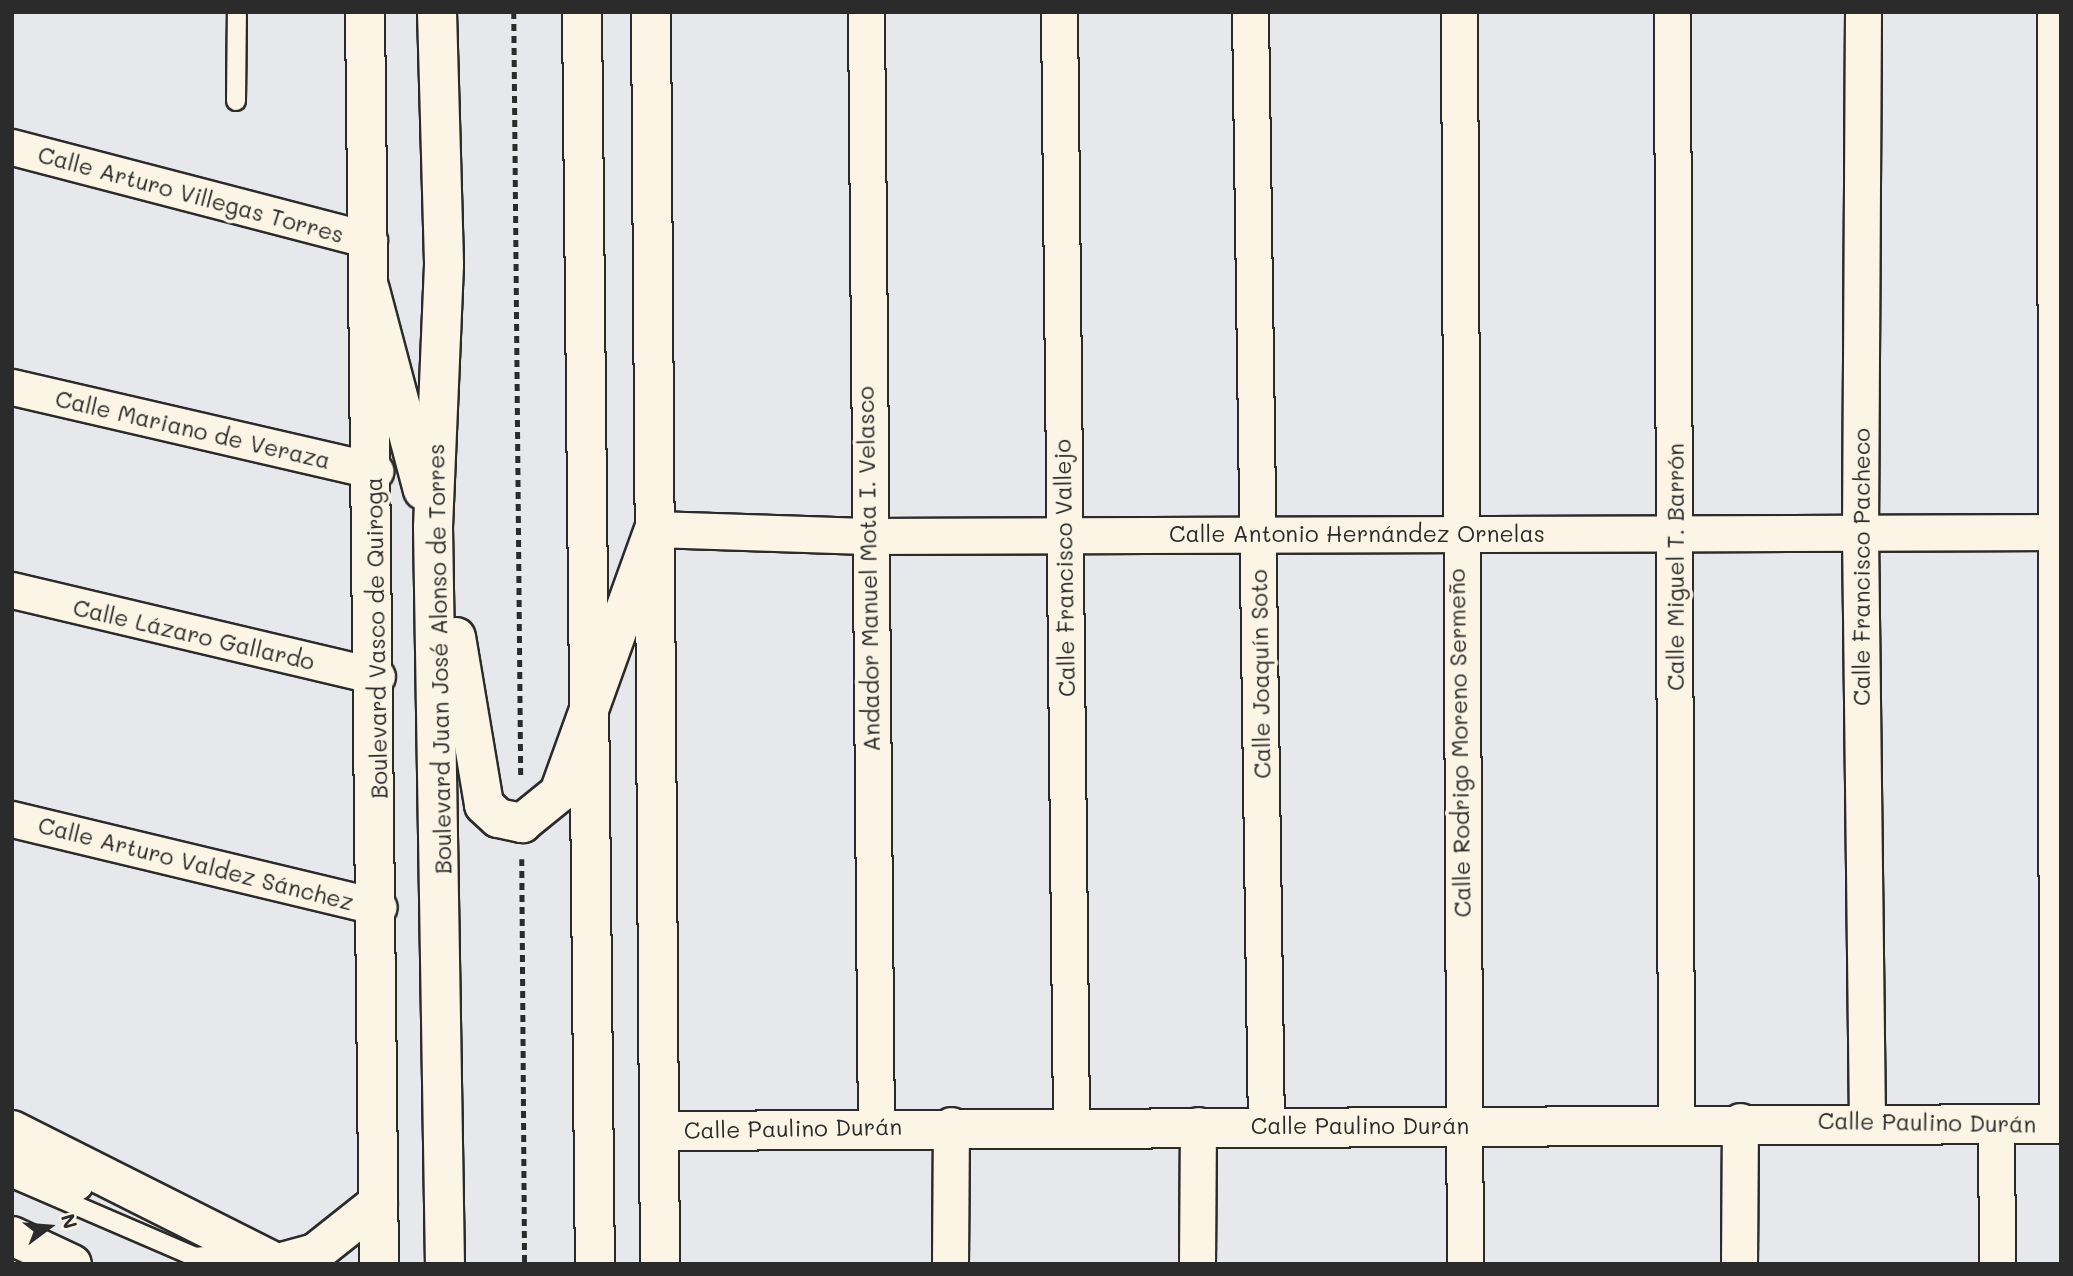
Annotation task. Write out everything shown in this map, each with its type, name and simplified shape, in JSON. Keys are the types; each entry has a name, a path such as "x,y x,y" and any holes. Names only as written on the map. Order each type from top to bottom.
{"main road":[{"name":"Boulevard Vasco de Quiroga","path":"365,12 377,676 379,1264"},
{"name":"Boulevard Juan José Alonso de Torres","path":"437,12 444,265 433,527 445,1264"},
{"path":"582,12 586,728 595,1264"},
{"path":"651,12 660,1264"},
{"path":"370,289 433,527 478,785 498,818 522,823 559,793 586,728 654,529"},
{"name":"Calle Paulino Durán","path":"659,1131 1070,1124 1463,1126 1740,1121 2059,1124"},
{"path":"12,1130 270,1259"},
{"path":"12,1166 63,1175 184,1240 270,1259 314,1253 379,1203"},
{"path":"12,1236 72,1264"}],"street":[{"name":"Andador Manuel Mota I. Velasco","path":"866,12 866,536 876,1126"},
{"name":"Calle Francisco Vallejo","path":"1059,12 1070,1124"},
{"name":"Calle Joaquín Soto","path":"1250,12 1266,1125"},
{"name":"Calle Rodrigo Moreno Sermeño","path":"1459,12 1457,532 1465,1264"},
{"name":"Calle Miguel T. Barrón","path":"1672,12 1676,1122"},
{"name":"Calle Francisco Pacheco","path":"1863,12 1860,532 1867,1121"},
{"path":"2055,12 2059,1124"},
{"name":"Calle Arturo Villegas Torres","path":"12,147 369,240"},
{"name":"Calle Mariano de Veraza","path":"12,387 374,471"},
{"name":"Calle Antonio Hernández Ornelas","path":"654,529 866,536 1675,531 2057,532"},
{"name":"Calle Lázaro Gallardo","path":"12,590 377,676"},
{"name":"Calle Arturo Valdez Sánchez","path":"12,818 379,907"},
{"path":"1739,1264 1740,1121"},
{"path":"1997,1123 1997,1264"},
{"path":"950,1264 951,1125"},
{"path":"1197,1264 1198,1125"}],"lane":[{"path":"236,101 237,12"},
{"path":"12,1178 195,1257 216,1260 270,1259"}],"path":[{"path":"514,12 525,1264"}]}
